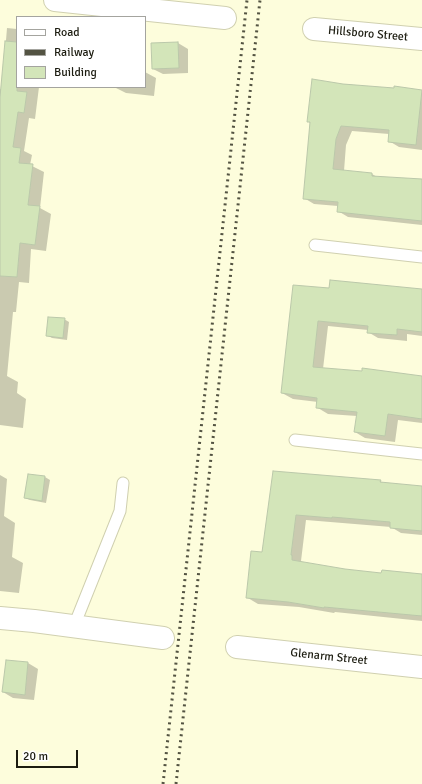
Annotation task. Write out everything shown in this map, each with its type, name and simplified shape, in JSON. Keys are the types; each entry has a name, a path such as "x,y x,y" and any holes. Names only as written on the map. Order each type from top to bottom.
{"street":[{"path":"55,0 224,18"},
{"name":"Hillsboro Street","path":"314,29 422,40"},
{"path":"0,618 163,638"},
{"name":"Glenarm Street","path":"237,647 422,667"}],"lane":[{"path":"315,245 422,257"},
{"path":"295,440 422,454"},
{"path":"74,626 120,510 123,483"}],"building":[{"path":"5,41 16,42 16,88 17,91 27,92 24,113 18,112 13,147 21,148 19,163 33,164 28,205 40,206 35,245 20,243 17,277 0,276 0,97"},
{"path":"178,42 179,68 152,69 151,43"},
{"path":"312,79 343,84 394,88 394,86 422,90 416,145 388,142 389,130 341,126 336,139 333,169 372,173 372,176 422,179 422,221 337,212 338,202 303,199 310,122 307,122"},
{"path":"330,280 422,289 422,332 397,329 397,335 367,333 368,326 318,321 313,367 362,371 362,368 422,376 422,419 388,414 385,436 354,432 357,412 316,408 317,398 281,393 293,285 329,288"},
{"path":"48,317 65,318 63,338 46,336"},
{"path":"273,471 381,480 380,482 422,486 422,531 390,528 390,522 296,515 291,555 292,560 345,569 381,573 382,570 422,574 422,616 324,608 288,602 246,598 251,551 262,552"},
{"path":"28,474 45,476 42,501 24,498"},
{"path":"6,660 28,662 25,695 2,692"}],"railway":[{"path":"163,784 247,0"},
{"path":"176,784 260,0"}]}
